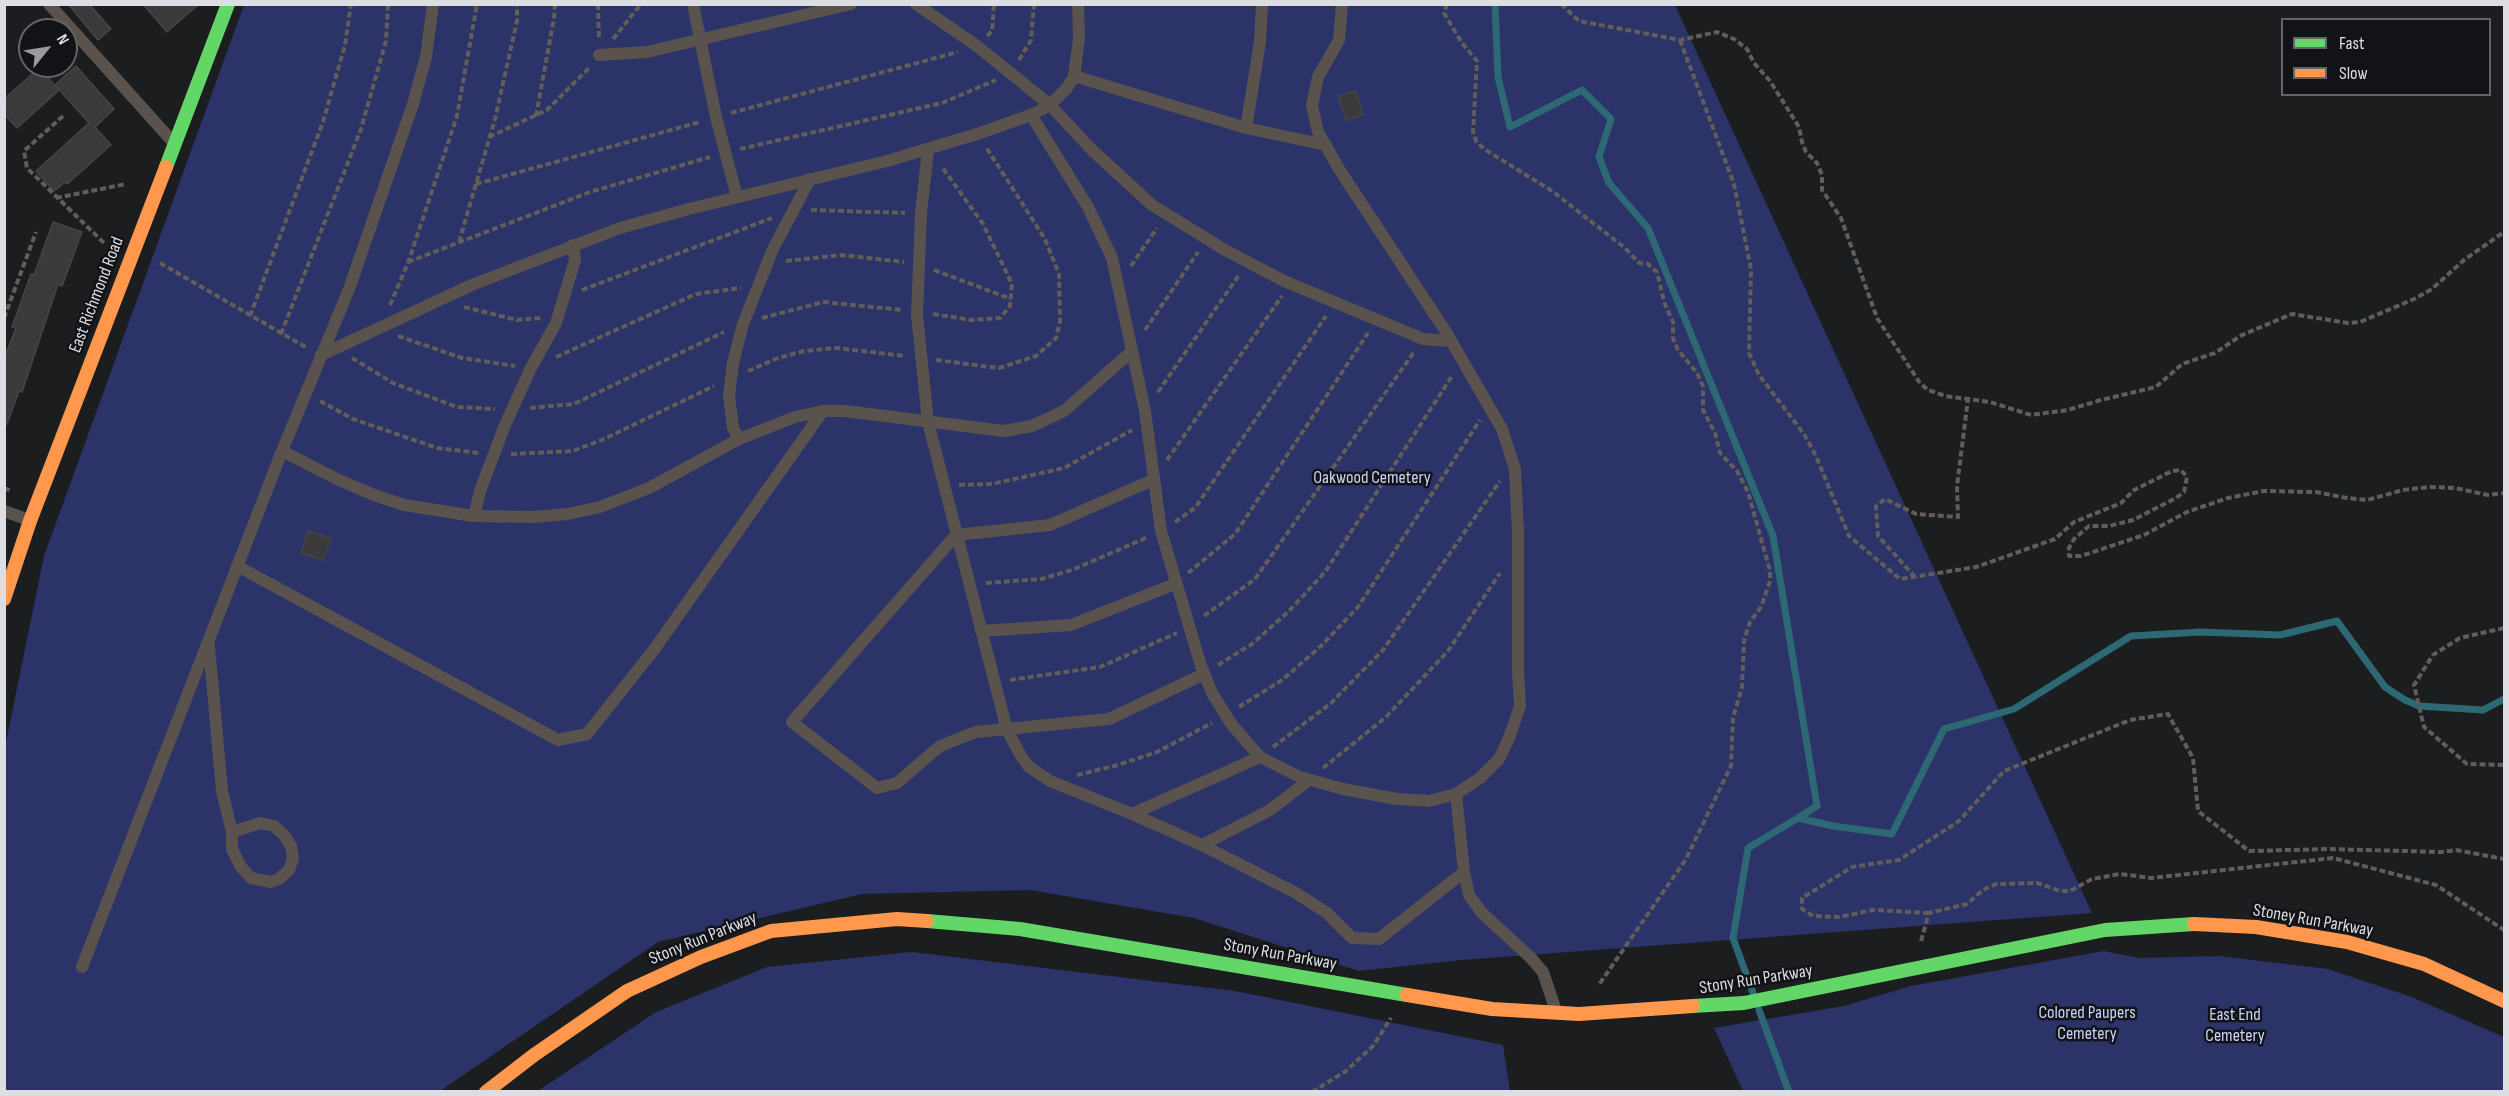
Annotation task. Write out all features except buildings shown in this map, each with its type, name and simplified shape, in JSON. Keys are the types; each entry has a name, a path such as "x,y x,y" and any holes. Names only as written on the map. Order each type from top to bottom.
{"street":[{"name":"East Richmond Road","path":"4,599 30,521 228,4"},
{"name":"Stony Run Parkway","path":"486,1092 534,1055 627,991 701,957 771,931 897,920 1020,929 1492,1009 1557,1014 1695,1008 1744,1003 2105,930"},
{"name":"Stoney Run Parkway","path":"2105,930 2211,924 2256,927 2347,942 2424,964 2505,1001"}],"lane":[{"path":"49,4 174,142"},
{"path":"82,967 282,451 350,289 413,105 426,57 433,4"},
{"path":"693,4 716,117 737,197"},
{"path":"600,55 647,52 851,4"},
{"path":"916,4 977,46 1050,105 1092,150 1152,205 1206,239 1291,284 1423,339 1451,341"},
{"path":"321,355 435,301 620,228 928,150 1031,115 1050,105 1067,88 1074,76 1079,39 1078,4"},
{"path":"1246,128 1260,42 1262,4"},
{"path":"1031,115 1088,207 1112,258 1145,411 1161,531 1175,584 1204,674 1212,693 1232,725 1260,757 1309,780 1397,799 1429,801 1456,794 1480,778 1499,759 1520,706 1518,547 1513,462 1502,429 1451,341 1318,132 1312,106 1318,77 1339,40 1342,4"},
{"path":"1074,76 1246,128 1326,145"},
{"path":"928,150 921,213 917,315 928,422 1007,730 1029,767 1050,781 1202,845 1296,893 1327,913 1352,938 1379,939 1464,872"},
{"path":"739,439 733,428 730,414 730,379 743,324 767,263 810,179"},
{"path":"474,516 480,491 494,455 531,368 558,317 575,260 573,245"},
{"path":"282,451 339,480 404,505 474,516 533,517 568,514 600,507 649,488 739,439 795,417 823,411 845,411 1004,431 1032,426 1064,411 1131,352"},
{"path":"237,566 558,740 587,734 652,651 823,411"},
{"path":"1153,480 1050,525 956,535 792,722 877,788 897,783 940,746 976,732 1109,719 1204,674"},
{"path":"4,511 30,521"},
{"path":"981,631 1071,625 1175,584"},
{"path":"209,642 222,791 232,832 232,849 241,867 251,878 271,882 279,879 289,870 293,859 291,846 274,826 261,823 232,832"},
{"path":"1132,814 1260,757"},
{"path":"1202,845 1270,810 1309,780"},
{"path":"1456,794 1464,872 1469,894 1482,912 1543,972 1557,1014"}],"path":[{"path":"250,316 323,122 345,45 351,4"},
{"path":"281,334 361,129 386,41 388,4"},
{"path":"382,326 408,262 457,116 477,4"},
{"path":"458,243 489,137 517,21 517,4"},
{"path":"536,116 555,4"},
{"path":"598,4 600,55"},
{"path":"489,137 547,110 600,55 641,4"},
{"path":"476,184 716,117 945,57 977,46 992,31 994,4"},
{"path":"1447,4 1444,13 1462,43 1477,62 1473,132 1476,141 1484,149 1552,191 1624,248 1639,263 1648,264 1657,272 1664,302 1673,322 1674,338 1678,350 1697,373 1703,386 1703,410 1715,433 1720,453 1737,471 1749,492 1770,571 1770,581 1761,607 1750,622 1744,640 1742,687 1733,718 1731,766 1686,859 1598,987"},
{"path":"1561,4 1579,21 1680,40 1717,32 1734,39 1747,49 1754,63 1770,81 1799,127 1806,152 1817,164 1822,175 1822,190 1841,218 1877,318 1920,383 1928,390 1945,396 1990,402 2031,415 2068,410 2156,387 2182,364 2216,353 2242,335 2292,314 2348,323 2360,322 2414,299 2432,289 2464,260 2505,232"},
{"path":"1680,40 1734,184 1751,269 1749,353 1759,375 1804,434 1816,456 1849,536 1900,579 1976,567 2055,538 2074,522 2121,503 2134,490 2172,471 2181,470 2187,477 2184,492 2133,520 2109,526 2089,526 2074,539 2069,548 2069,556 2081,556 2144,535 2187,512 2228,498 2264,491 2316,492 2367,500 2403,490 2430,487 2455,488 2488,495 2505,493"},
{"path":"63,116 24,151 27,168 55,198 104,243"},
{"path":"306,394 353,419 437,448 494,455 573,451 604,439 778,358 804,351 837,348 999,368 1036,356 1056,338 1060,321 1059,274 1046,239 977,134"},
{"path":"55,198 126,184"},
{"path":"564,298 796,209 921,213"},
{"path":"1118,284 1167,214"},
{"path":"4,318 36,232"},
{"path":"1131,352 1206,239"},
{"path":"767,263 841,255 919,264 1011,299"},
{"path":"944,485 992,484 1064,468 1137,427 1145,411 1248,262"},
{"path":"160,263 321,355"},
{"path":"1153,480 1291,284"},
{"path":"435,301 517,320 558,317"},
{"path":"969,585 1041,579 1072,570 1161,531 1196,508 1334,303"},
{"path":"1175,584 1235,534 1376,320"},
{"path":"994,682 1100,667 1188,627 1255,579 1423,339"},
{"path":"1204,674 1252,644 1289,612 1325,572 1462,360"},
{"path":"1915,577 1878,536 1876,506 1885,499 1916,514 1958,517 1957,486 1968,399"},
{"path":"1050,781 1157,753 1226,715 1282,680 1321,646 1358,607 1489,407"},
{"path":"1260,757 1330,704 1383,650 1513,462"},
{"path":"4,488 12,491"},
{"path":"1309,780 1386,717 1448,651 1518,547"},
{"path":"2505,628 2460,638 2433,655 2414,685 2424,727 2468,764 2505,765"},
{"path":"2505,859 2456,850 2441,852 2330,849 2248,850 2198,810 2193,758 2168,714 2130,720 2004,771 1959,821 1899,860 1852,867 1802,898 1802,909 1813,916 1839,917 1873,910 1929,913 1967,903 1983,890 1996,884 2037,884 2060,891 2070,891 2092,879 2120,874 2151,878 2333,858 2436,885 2505,930"},
{"path":"1909,970 1922,939 1929,913"},
{"path":"1312,1092 1346,1071 1373,1046 1408,995"}],"green space":[{"name":"Oakwood Cemetery","path":"244,5 1675,5 2092,913 1461,960 1359,971 1194,918 1030,890 862,894 658,942 440,1091 5,1092 5,747 44,556"},
{"path":"2104,951 2139,958 2219,956 2328,969 2409,996 2504,1037 2504,1091 1743,1091 1714,1028 1844,1006 1911,986"},
{"path":"912,952 1235,991 1503,1045 1510,1091 538,1091 656,1012 767,967"}],"waterway":[{"path":"1495,4 1498,77 1510,127 1582,90 1611,119 1599,157 1609,183 1648,228 1773,536 1817,806 1798,818"},
{"path":"1753,993 1733,938 1748,848 1798,818 1833,826 1892,834 1944,729 2014,709 2131,636 2201,632 2280,635 2337,621 2385,687 2405,700 2419,706 2483,710 2504,699"},
{"path":"1759,1010 1789,1092"}],"traffic: fast":[{"path":"166,167 228,4"},
{"path":"927,921 1020,929 1407,995"},
{"path":"1693,1006 1744,1003 2105,930 2194,924"}],"traffic: slow":[{"path":"4,599 30,521 166,167"},
{"path":"486,1092 534,1055 627,991 701,957 771,931 897,919 927,921"},
{"path":"2194,924 2256,927 2347,942 2424,964 2504,1001"},
{"path":"1407,995 1492,1009 1579,1014 1693,1006"}],"park label":[{"name":"Colored Paupers Cemetery","path":"2087,1023"},
{"name":"East End Cemetery","path":"2235,1025"}]}
